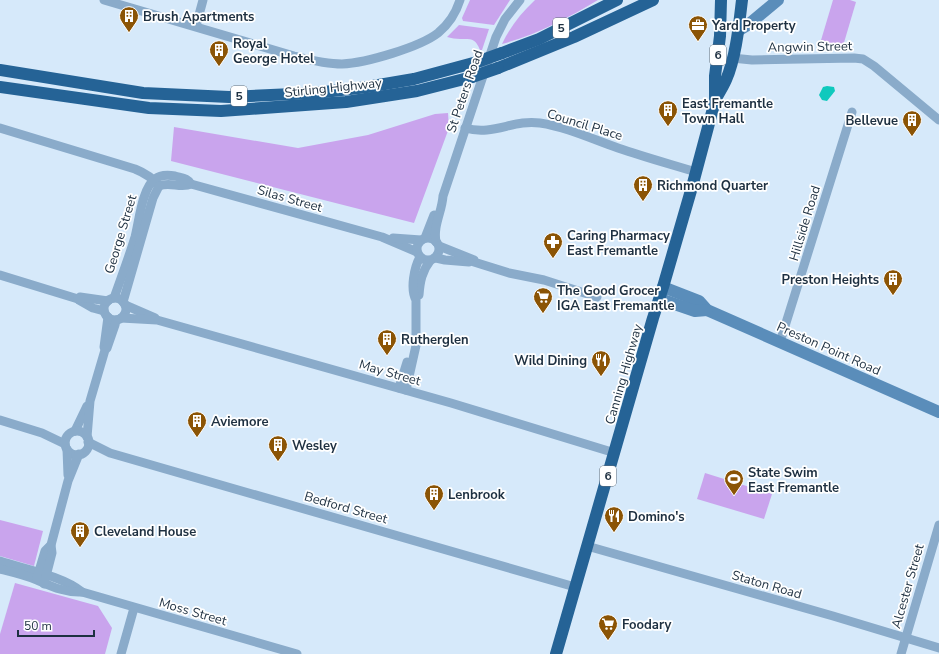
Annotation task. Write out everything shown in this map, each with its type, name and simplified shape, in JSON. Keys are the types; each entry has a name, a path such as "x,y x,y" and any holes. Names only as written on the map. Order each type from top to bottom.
{"highway":[{"name":"Stirling Highway","path":"0,70 143,93 229,97 315,93 367,87 414,79 477,62 545,36 617,0"},
{"name":"Stirling Highway","path":"0,87 149,108 221,111 346,102 418,91 472,77 574,37 653,0"},
{"path":"711,0 720,5"},
{"name":"Canning Highway","path":"556,654 653,318 662,293 715,101 726,80 739,30 742,0"},
{"name":"Canning Highway","path":"715,101 715,76 720,36 720,5"}],"main road":[{"path":"739,30 749,24 778,0"},
{"name":"Preston Point Road","path":"662,293 695,311 707,310 939,412"}],"street":[{"path":"104,0 322,63 343,64 376,58 408,48 432,37 446,26 453,17 460,0"},
{"path":"196,26 203,0"},
{"name":"St Peters Road","path":"438,244 435,233 436,223 465,128 496,37 505,19 520,0"},
{"name":"Angwin Street","path":"732,58 752,60 844,57 863,59 939,120"},
{"name":"Hillside Road","path":"780,342 852,112"},
{"name":"Council Place","path":"465,128 484,131 530,122 544,124 578,133 696,172"},
{"path":"0,128 135,169 145,173 156,182"},
{"name":"Silas Street","path":"156,182 188,186 191,184 382,237 418,254"},
{"name":"George Street","path":"111,299 134,237 149,185 156,182"},
{"name":"George Street","path":"124,304 156,182"},
{"name":"St Peters Road","path":"423,239 438,202 443,196"},
{"name":"Silas Street","path":"382,237 423,239"},
{"path":"402,389 416,349 417,341 414,276 418,254 417,246 423,239 431,238 438,244 474,260 474,262"},
{"path":"416,300 419,296 421,279 426,265 439,252 438,244"},
{"path":"418,254 424,260 433,259 474,262 509,273 544,280 597,296"},
{"path":"0,275 78,299 80,297 120,300 124,304 125,313 112,316"},
{"name":"May Street","path":"78,299 93,308 112,316 157,320 402,389 614,453"},
{"path":"41,578 45,551 51,545 68,481 82,453 87,448 90,401 104,350 107,348 115,325 112,316 105,305 111,299"},
{"name":"May Street","path":"124,304 157,320"},
{"path":"68,481 65,440 71,433 90,401"},
{"path":"0,420 42,433 66,447 72,454 82,453"},
{"path":"42,433 82,432 88,440"},
{"name":"Bedford Street","path":"88,440 110,452 575,587"},
{"name":"Bedford Street","path":"82,453 110,452"},
{"name":"Alcester Street","path":"901,654 939,525"},
{"name":"Staton Road","path":"587,546 833,616 939,648"},
{"name":"Moss Street","path":"0,561 41,578"},
{"name":"Moss Street","path":"0,569 74,585 82,592 297,654"},
{"path":"121,654 134,608"}],"shaded area":[{"path":"470,0 510,0 494,25 463,21 462,18"},
{"path":"535,0 598,0 552,25 527,36 502,44 516,20"},
{"path":"833,0 850,0 856,2 843,46 819,47"},
{"path":"459,25 489,29 482,50 480,50 473,40 447,37"},
{"path":"823,87 834,87 835,91 827,101 822,100 819,95"},
{"path":"448,113 449,128 414,223 171,161 174,127 298,148 368,135 435,114"},
{"name":"State Swim East Fremantle","path":"705,473 772,494 764,519 697,499"},
{"path":"0,520 43,531 34,566 0,556"},
{"path":"15,583 98,606 112,628 105,654 0,654 0,634"}],"place":[{"name":"Brush Apartments","path":"129,33"},
{"name":"Yard Property","path":"698,42"},
{"name":"Royal George Hotel","path":"219,67"},
{"name":"East Fremantle Town Hall","path":"668,127"},
{"name":"Bellevue","path":"912,137"},
{"name":"Richmond Quarter","path":"643,202"},
{"name":"Caring Pharmacy East Fremantle","path":"553,259"},
{"name":"Preston Heights","path":"893,296"},
{"name":"The Good Grocer IGA East Fremantle","path":"543,314"},
{"name":"Rutherglen","path":"387,356"},
{"name":"Wild Dining","path":"601,377"},
{"name":"Aviemore","path":"197,438"},
{"name":"Wesley","path":"278,462"},
{"name":"State Swim East Fremantle","path":"734,496"},
{"name":"Lenbrook","path":"434,511"},
{"name":"Domino's","path":"614,533"},
{"name":"Cleveland House","path":"80,548"},
{"name":"Foodary","path":"608,641"}]}
